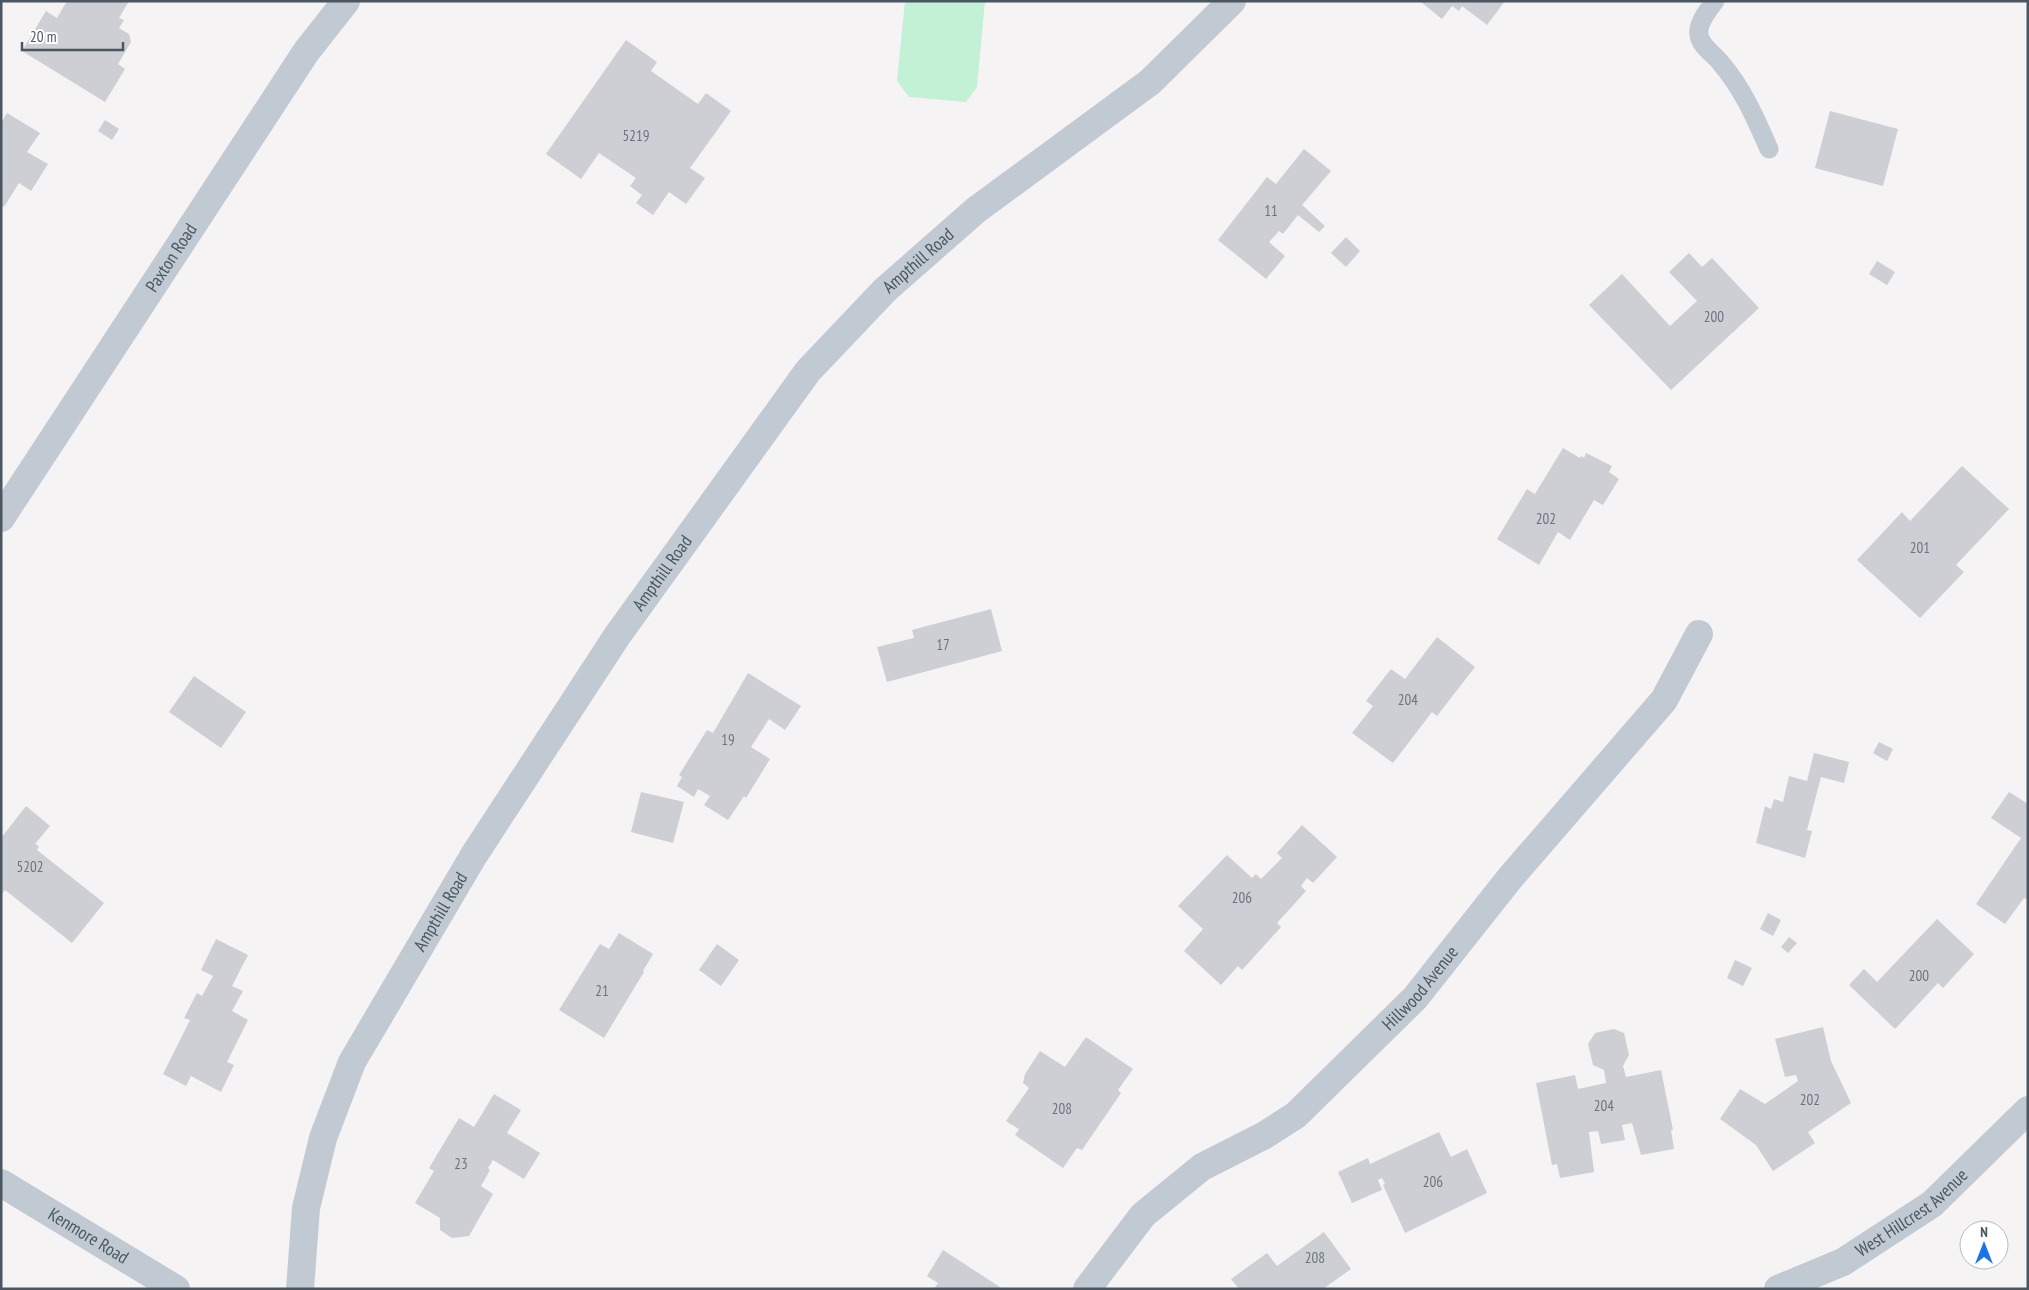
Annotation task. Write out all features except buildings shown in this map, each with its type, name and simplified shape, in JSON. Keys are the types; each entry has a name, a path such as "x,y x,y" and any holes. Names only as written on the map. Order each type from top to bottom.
{"street":[{"name":"Paxton Road","path":"1,518 306,52 346,1"},
{"name":"Ampthill Road","path":"300,1289 306,1208 322,1138 352,1062 474,856 617,636 808,371 885,290 976,210 1150,82 1232,1"},
{"name":"Hillwood Avenue","path":"1087,1289 1143,1216 1202,1167 1265,1135 1296,1115 1415,998 1510,878 1664,700 1699,634"},
{"name":"West Hillcrest Avenue","path":"1778,1289 1843,1262 1932,1204 2028,1110"},
{"name":"Kenmore Road","path":"1,1183 176,1289"}],"lane":[{"path":"1715,1 1703,19 1698,33 1701,43 1716,57 1750,104 1769,149"}],"green space":[{"path":"905,1 985,1 977,87 966,102 909,97 897,81"}]}
